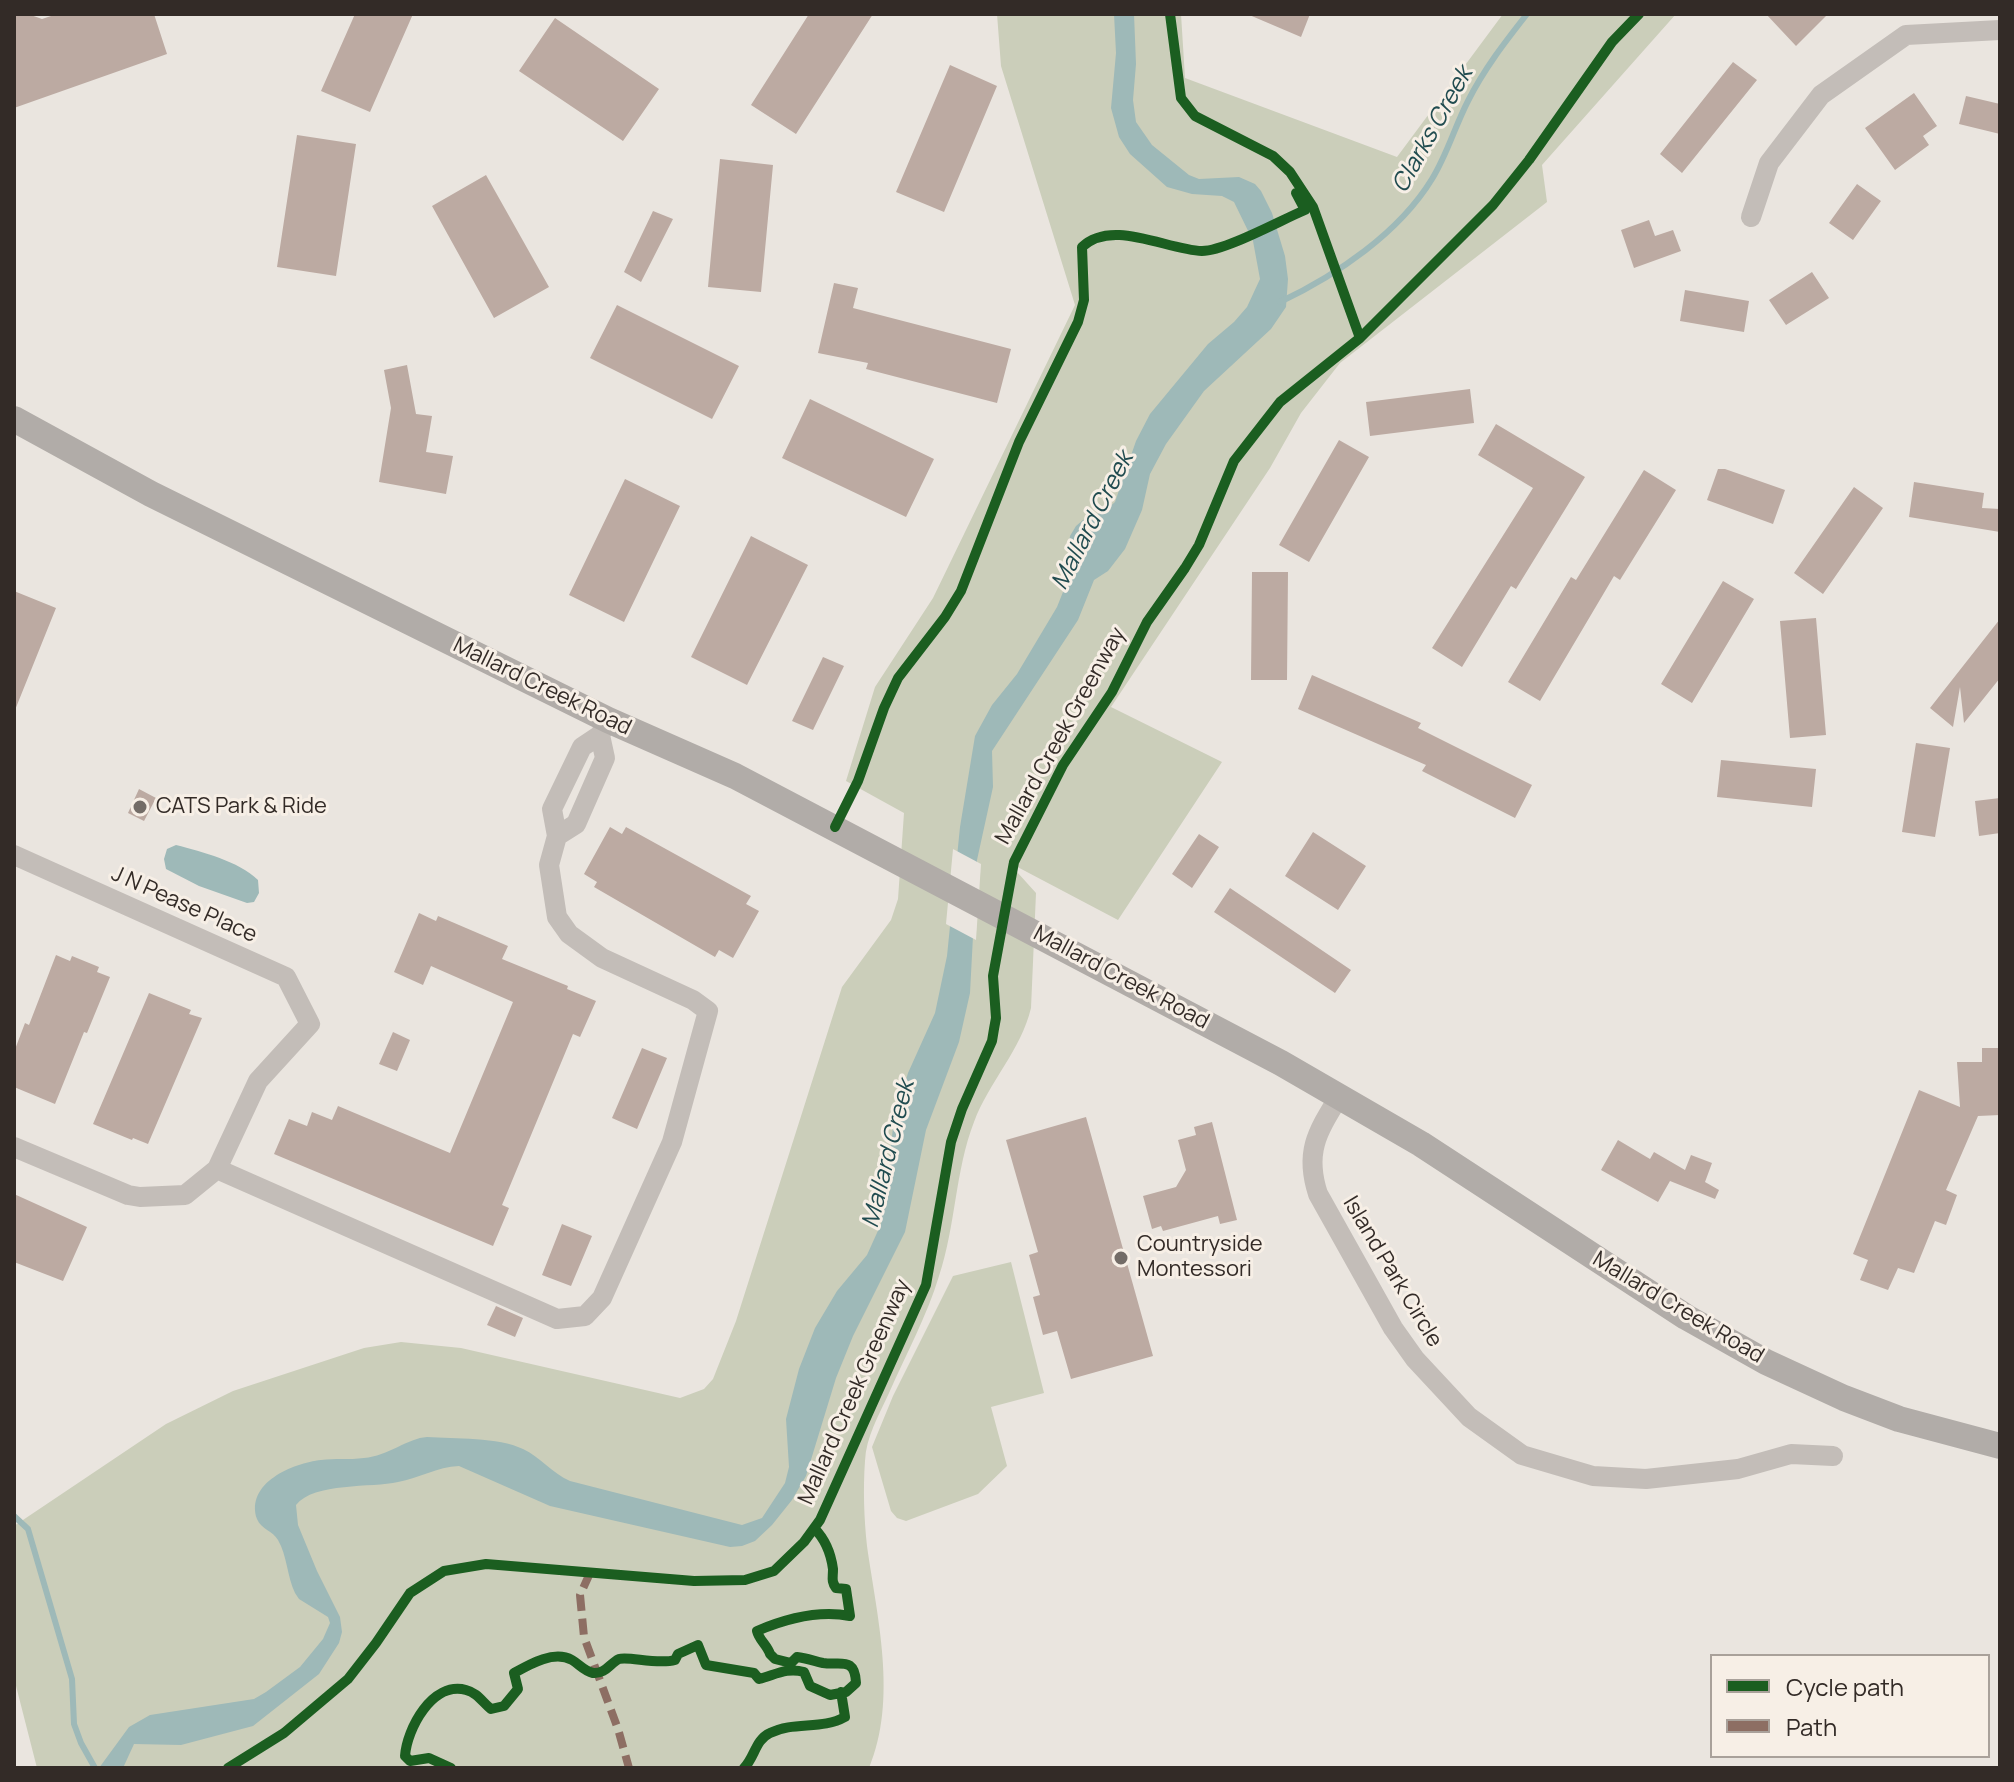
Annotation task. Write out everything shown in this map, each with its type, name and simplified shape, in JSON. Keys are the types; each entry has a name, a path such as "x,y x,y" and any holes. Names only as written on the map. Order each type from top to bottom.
{"main road":[{"name":"Mallard Creek Road","path":"14,419 151,494 604,728 735,776 1340,1095 1481,1181 1582,1250 1731,1344 1870,1408 2000,1446"}],"street":[{"path":"1751,217 1769,163 1821,95 1906,35 2000,30"},
{"path":"14,1147 114,1191 140,1197 185,1195 217,1169 557,1319 585,1316 602,1298 672,1142 708,1011 693,1000 602,958 569,934 557,917 549,865 557,836 576,824 605,758 604,728"},
{"name":"J N Pease Place","path":"14,855 286,977 310,1024 258,1081 217,1169"},
{"name":"Island Park Circle","path":"1340,1095 1314,1142 1311,1167 1318,1194 1400,1339 1452,1400 1482,1427 1527,1457 1602,1478 1671,1478 1751,1467 1791,1454 1833,1456"}],"green space":[{"path":"997,14 1181,14 1185,78 1397,157 1503,14 1676,14 1542,165 1547,202 1340,363 1301,413 1270,468 1111,707 1222,762 1118,920 1008,862 1036,893 1031,1008 1013,1052 974,1122 939,1276 874,1426 866,1452 865,1525 880,1629 884,1686 878,1742 869,1768 37,1768 14,1678 14,1526 166,1424 233,1391 364,1348 401,1342 461,1348 680,1398 704,1389 713,1379 736,1321 842,987 891,920 898,899 904,813 846,781 875,687 933,598 1075,305 1001,66"},
{"path":"1011,1262 1044,1393 991,1407 1007,1466 978,1494 906,1521 897,1518 891,1511 872,1447 893,1396 953,1276"}],"water":[{"name":"Mallard Creek","path":"1114,14 1134,14 1136,64 1133,100 1136,122 1152,145 1189,175 1199,179 1239,177 1255,184 1261,191 1272,213 1285,256 1288,279 1286,307 1271,329 1204,391 1166,444 1150,474 1142,510 1125,549 1108,571 1094,580 1078,620 992,751 993,787 977,860 970,993 959,1042 926,1130 905,1232 853,1336 836,1378 806,1476 792,1500 755,1541 730,1547 550,1506 459,1466 398,1482 316,1493 296,1505 298,1525 340,1617 342,1632 339,1643 319,1674 253,1726 181,1745 134,1744 123,1768 99,1768 129,1727 150,1715 254,1699 300,1667 323,1639 330,1623 328,1617 299,1599 278,1540 257,1519 255,1506 258,1495 265,1485 285,1470 321,1460 373,1457 427,1437 489,1440 523,1449 570,1481 742,1525 762,1518 785,1483 789,1467 786,1419 799,1369 815,1328 837,1291 867,1255 881,1224 894,1120 908,1073 935,1013 947,956 960,827 975,736 1057,607 1063,592 1070,536 1076,526 1105,511 1115,502 1136,441 1150,414 1208,344 1247,307 1260,279 1253,241 1234,202 1222,196 1192,194 1167,187 1130,154 1119,137 1111,108 1116,53"},
{"path":"176,845 220,858 250,873 258,880 259,893 254,902 247,903 199,886 166,869 164,859 167,849"}],"pier":[{"path":"953,849 981,864 976,940 946,924"}],"building":[{"path":"14,14 28,14 42,19 57,14 154,14 167,54 14,108"},
{"path":"355,14 413,14 370,112 321,91"},
{"path":"809,14 873,14 796,134 751,105"},
{"path":"1247,14 1310,14 1301,37"},
{"path":"1766,14 1828,14 1796,46"},
{"path":"555,18 659,89 623,141 519,71"},
{"path":"1733,62 1757,80 1682,173 1660,154"},
{"path":"950,65 997,86 944,212 896,192"},
{"path":"1914,93 1937,126 1923,136 1929,145 1895,170 1865,128"},
{"path":"1966,96 2000,104 2000,134 1959,124"},
{"path":"297,135 356,144 336,276 277,267"},
{"path":"720,159 773,165 761,292 708,287"},
{"path":"486,175 549,287 494,318 432,206"},
{"path":"1857,184 1881,201 1853,240 1829,223"},
{"path":"653,211 673,219 641,282 624,272"},
{"path":"1649,220 1655,236 1673,230 1681,251 1634,268 1621,230"},
{"path":"1812,272 1829,298 1786,325 1769,300"},
{"path":"834,283 858,288 853,308 1011,349 997,403 866,369 868,363 818,353"},
{"path":"1685,290 1749,301 1744,332 1680,321"},
{"path":"617,305 739,366 712,419 590,358"},
{"path":"407,365 416,414 432,416 426,452 453,456 446,494 379,482 391,408 384,370"},
{"path":"1470,389 1474,423 1370,436 1366,402"},
{"path":"810,399 934,459 906,517 782,458"},
{"path":"1496,424 1585,477 1516,589 1511,586 1462,667 1432,648 1533,488 1478,455"},
{"path":"1339,440 1369,457 1309,562 1279,545"},
{"path":"1718,469 1785,490 1773,524 1707,500"},
{"path":"1644,470 1676,490 1620,580 1614,576 1540,701 1508,682 1571,577 1576,580"},
{"path":"625,479 680,506 624,622 569,595"},
{"path":"1914,482 1984,493 1982,508 2000,509 2000,532 1909,517"},
{"path":"1854,487 1883,508 1823,594 1794,573"},
{"path":"751,536 808,565 747,685 691,657"},
{"path":"1252,572 1288,572 1287,680 1251,680"},
{"path":"1723,581 1754,599 1692,703 1661,684"},
{"path":"14,591 56,608 15,710 14,710"},
{"path":"1816,618 1826,735 1790,738 1780,621"},
{"path":"2000,619 2000,678 1964,723 1960,687 1953,727 1930,708"},
{"path":"823,657 844,666 813,730 792,721"},
{"path":"1312,675 1421,723 1418,728 1532,785 1515,818 1422,771 1426,765 1298,709"},
{"path":"1916,743 1950,748 1935,837 1902,832"},
{"path":"1721,760 1816,769 1812,807 1717,797"},
{"path":"139,789 156,798 144,821 128,813"},
{"path":"2000,798 2000,833 1979,836 1975,801"},
{"path":"610,827 622,834 626,827 751,896 746,904 759,911 733,958 719,950 715,957 594,887 597,882 584,874"},
{"path":"1313,832 1366,866 1338,910 1285,876"},
{"path":"1199,834 1219,847 1192,888 1172,874"},
{"path":"1230,888 1351,970 1335,993 1214,912"},
{"path":"419,913 436,921 438,916 508,946 502,959 596,1001 580,1037 573,1034 502,1205 509,1208 493,1246 274,1154 289,1119 307,1126 312,1112 332,1120 338,1106 450,1153 513,1002 431,966 423,985 394,972"},
{"path":"56,955 70,961 72,956 99,967 97,972 110,977 55,1104 14,1087 14,1052 25,1023 29,1025"},
{"path":"149,993 191,1010 189,1014 202,1018 148,1144 93,1124"},
{"path":"393,1032 410,1040 397,1071 379,1064"},
{"path":"642,1048 667,1058 637,1129 612,1118"},
{"path":"1982,1048 2000,1048 2000,1115 1978,1116 1946,1190 1957,1195 1946,1225 1935,1221 1914,1273 1898,1268 1888,1290 1860,1280 1868,1260 1853,1254 1919,1090 1960,1107 1957,1062 1982,1062"},
{"path":"1086,1117 1153,1356 1071,1379 1057,1331 1043,1335 1033,1297 1040,1295 1029,1255 1038,1252 1006,1140"},
{"path":"1212,1122 1237,1220 1220,1224 1218,1216 1163,1231 1161,1226 1152,1229 1143,1196 1176,1187 1186,1170 1178,1140 1196,1135 1194,1127"},
{"path":"1618,1140 1650,1159 1654,1152 1685,1170 1691,1155 1712,1163 1705,1182 1719,1190 1715,1199 1670,1181 1658,1202 1601,1170"},
{"path":"14,1194 87,1227 63,1281 14,1262"},
{"path":"562,1224 592,1236 571,1286 542,1275"},
{"path":"496,1306 523,1318 515,1337 487,1325"}],"waterway":[{"name":"Clarks Creek","path":"1280,302 1323,279 1365,251 1418,199 1437,170 1481,78 1527,14"},
{"path":"14,1516 28,1529 72,1679 74,1724 95,1768"}],"marked path":[{"path":"590,1573 580,1595 584,1637 629,1768"}],"cycle path":[{"name":"Mallard Creek Greenway","path":"228,1768 284,1733 348,1679 410,1593 444,1571 486,1564 694,1581 745,1580 774,1571 804,1542 820,1520 926,1285 951,1142 992,1041 996,1018 993,976 1014,862 1063,765 1112,692 1147,622 1199,545 1234,461 1280,402 1360,338 1313,207 1290,172 1273,156 1195,116 1181,98 1170,14"},
{"path":"1360,338 1493,205 1529,160 1612,42 1639,14"},
{"path":"835,827 858,781 898,678 961,591 1019,442 1078,322 1084,300 1082,247 1094,239 1124,235 1188,249 1212,250 1305,210 1296,193"},
{"path":"451,1768 429,1758 410,1761 405,1756 416,1721 432,1700 454,1689 474,1693 491,1709 504,1706 518,1689 514,1673 550,1657 565,1657 587,1671 597,1673 619,1659 675,1660 678,1654 698,1645 706,1665 754,1673 759,1679 787,1671 804,1672 810,1686 830,1695 846,1692 856,1683 850,1666 797,1657 791,1663 775,1659 757,1631 802,1617 826,1614 850,1616 846,1589 834,1586 829,1552 814,1528"},
{"path":"744,1768 761,1740 770,1733 845,1717 841,1692"}],"place":[{"name":"CATS Park & Ride","path":"140,807"},
{"name":"Countryside Montessori","path":"1121,1258"}]}
